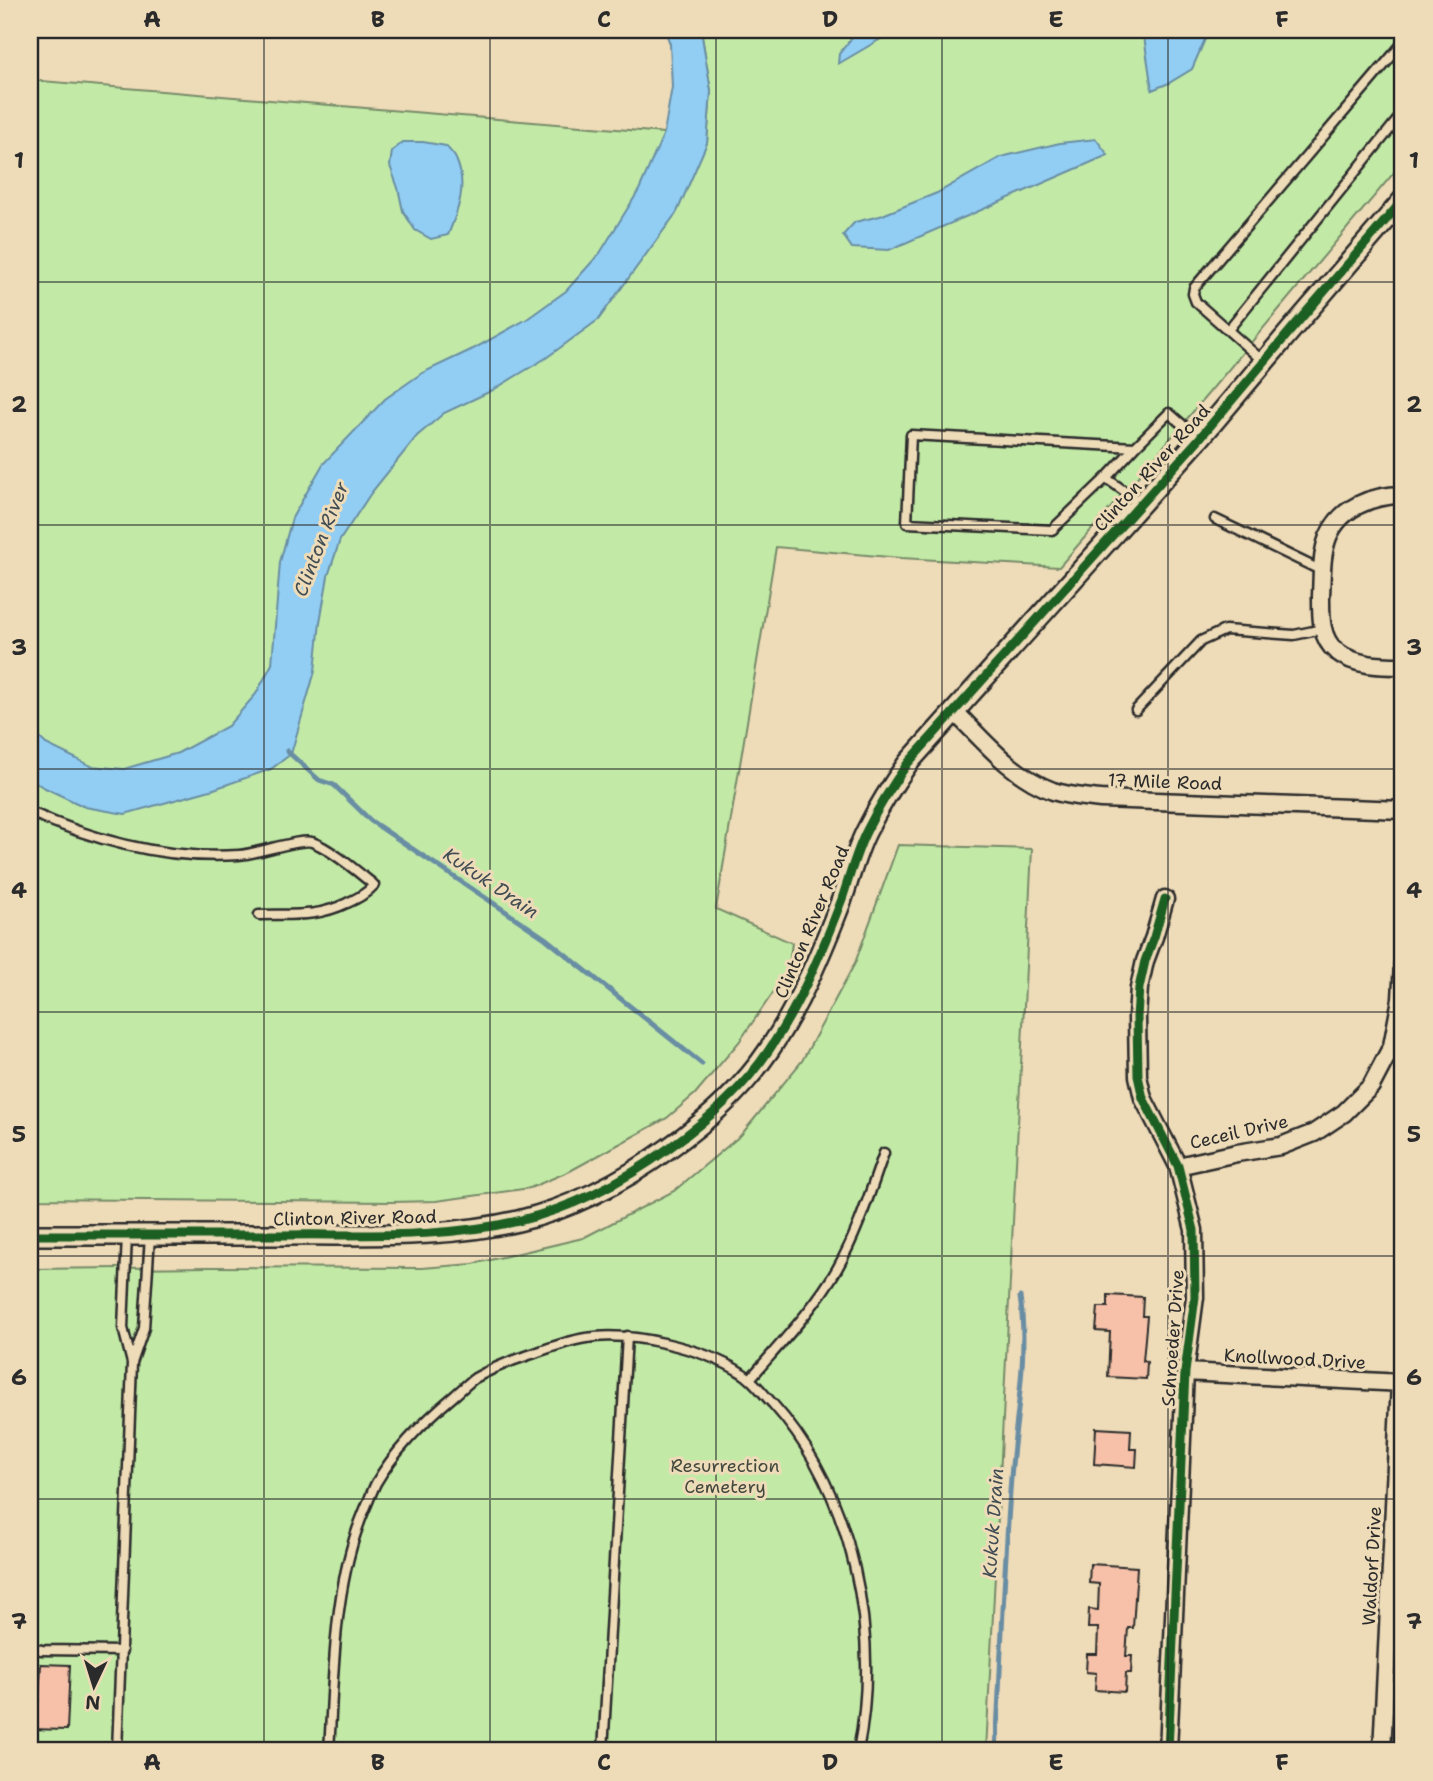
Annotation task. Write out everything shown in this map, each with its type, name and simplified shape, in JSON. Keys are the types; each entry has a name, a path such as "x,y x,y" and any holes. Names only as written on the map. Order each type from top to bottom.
{"street":[{"name":"Clinton River Road","path":"30,1235 398,1234 489,1227 542,1214 584,1199 613,1185 689,1134 722,1106 767,1053 786,1024 809,979 866,833 886,794 908,763 1199,439 1403,200"},
{"path":"1403,495 1369,499 1349,510 1334,527 1325,548 1321,615 1323,629 1332,647 1345,657 1362,663 1403,666"},
{"name":"17 Mile Road","path":"955,712 1020,774 1066,794 1101,799 1403,810"},
{"name":"Schroeder Drive","path":"1164,899 1139,988 1138,1076 1143,1098 1178,1166 1194,1230 1195,1297 1185,1373 1168,1751"},
{"name":"Ceceil Drive","path":"1178,1166 1281,1146 1314,1133 1344,1113 1371,1086 1392,1046 1401,999 1403,963"},
{"name":"Knollwood Drive","path":"1185,1373 1402,1383"},
{"name":"Waldorf Drive","path":"1382,1751 1402,1383"}],"lane":[{"path":"1264,362 1196,302 1194,288 1403,43"},
{"path":"1228,330 1403,113"},
{"path":"1135,447 911,435 907,523 1052,530 1106,478 1169,413 1199,439"},
{"path":"1106,478 1141,503"},
{"path":"1215,519 1322,571"},
{"path":"1136,710 1201,641 1225,630 1294,635 1323,629"},
{"path":"30,812 109,841 185,855 242,855 309,840 374,885 366,894 329,912 305,916 259,915"},
{"path":"750,1380 816,1301 837,1269 856,1232 884,1153"},
{"path":"117,1751 132,1363 123,1328 127,1236"},
{"path":"132,1363 144,1328 150,1236"},
{"path":"603,1751 627,1336"},
{"path":"329,1751 335,1646 356,1531 376,1484 403,1444 437,1409 474,1379 515,1359 587,1338 627,1336 687,1350 742,1373 787,1420 810,1453 831,1495 847,1540 860,1592 866,1644 866,1697 858,1751"},
{"path":"30,1648 122,1651"}],"green space":[{"path":"701,30 1403,30 1403,162 1059,567 901,558 776,547 716,909 792,943 788,971 739,1042 695,1094 667,1118 570,1171 530,1188 436,1201 30,1199 30,80 664,133 707,143 711,91"},
{"name":"Resurrection Cemetery","path":"898,845 1032,849 986,1751 30,1751 30,1269 422,1268 473,1264 583,1238 674,1191 741,1135 802,1061 855,963"}],"water":[{"name":"Clinton River","path":"665,30 701,30 711,91 707,143 677,212 598,320 546,358 491,391 444,413 417,436 371,493 340,540 328,576 315,671 291,754 271,769 214,789 125,814 85,807 30,779 30,726 46,744 91,766 124,769 178,753 228,726 256,694 272,664 280,562 292,518 323,464 385,399 422,373 527,319 566,291 600,253 639,190 664,133 672,87 670,44"},
{"path":"858,30 896,30 838,64 839,54"},
{"path":"1143,30 1203,30 1206,37 1192,69 1152,90"},
{"path":"1096,139 1108,155 889,250 852,248 843,235 855,222 880,216 937,193 1001,157 1060,143"},
{"path":"403,142 446,146 455,157 460,169 461,188 458,207 448,235 431,239 415,230 403,211 390,166 392,151"}],"building":[{"path":"1108,1295 1143,1297 1142,1316 1147,1316 1143,1361 1147,1362 1146,1379 1108,1377 1110,1332 1096,1331 1098,1307 1108,1307"},
{"path":"1096,1428 1131,1430 1130,1449 1137,1449 1136,1467 1094,1464"},
{"path":"1090,1564 1137,1567 1133,1628 1128,1628 1126,1656 1132,1656 1131,1673 1126,1673 1125,1692 1095,1690 1096,1673 1086,1672 1087,1654 1097,1654 1098,1628 1088,1628 1089,1609 1098,1610 1099,1584 1089,1583"},
{"path":"41,1664 70,1665 67,1730 30,1729 30,1699 39,1700"}],"waterway":[{"name":"Kukuk Drain","path":"287,751 319,780 334,785 371,821 545,938 702,1064"},
{"name":"Kukuk Drain","path":"996,1751 1009,1512 1022,1365 1020,1297"}],"cycle path":[{"path":"30,1235 401,1234 489,1227 518,1221 578,1201 634,1172 683,1138 736,1091 759,1064 780,1032 818,958 863,838 908,763 1199,439 1403,200"},
{"path":"1165,899 1139,988 1138,1076 1143,1098 1178,1166 1194,1230 1195,1297 1185,1372 1168,1751"}]}
